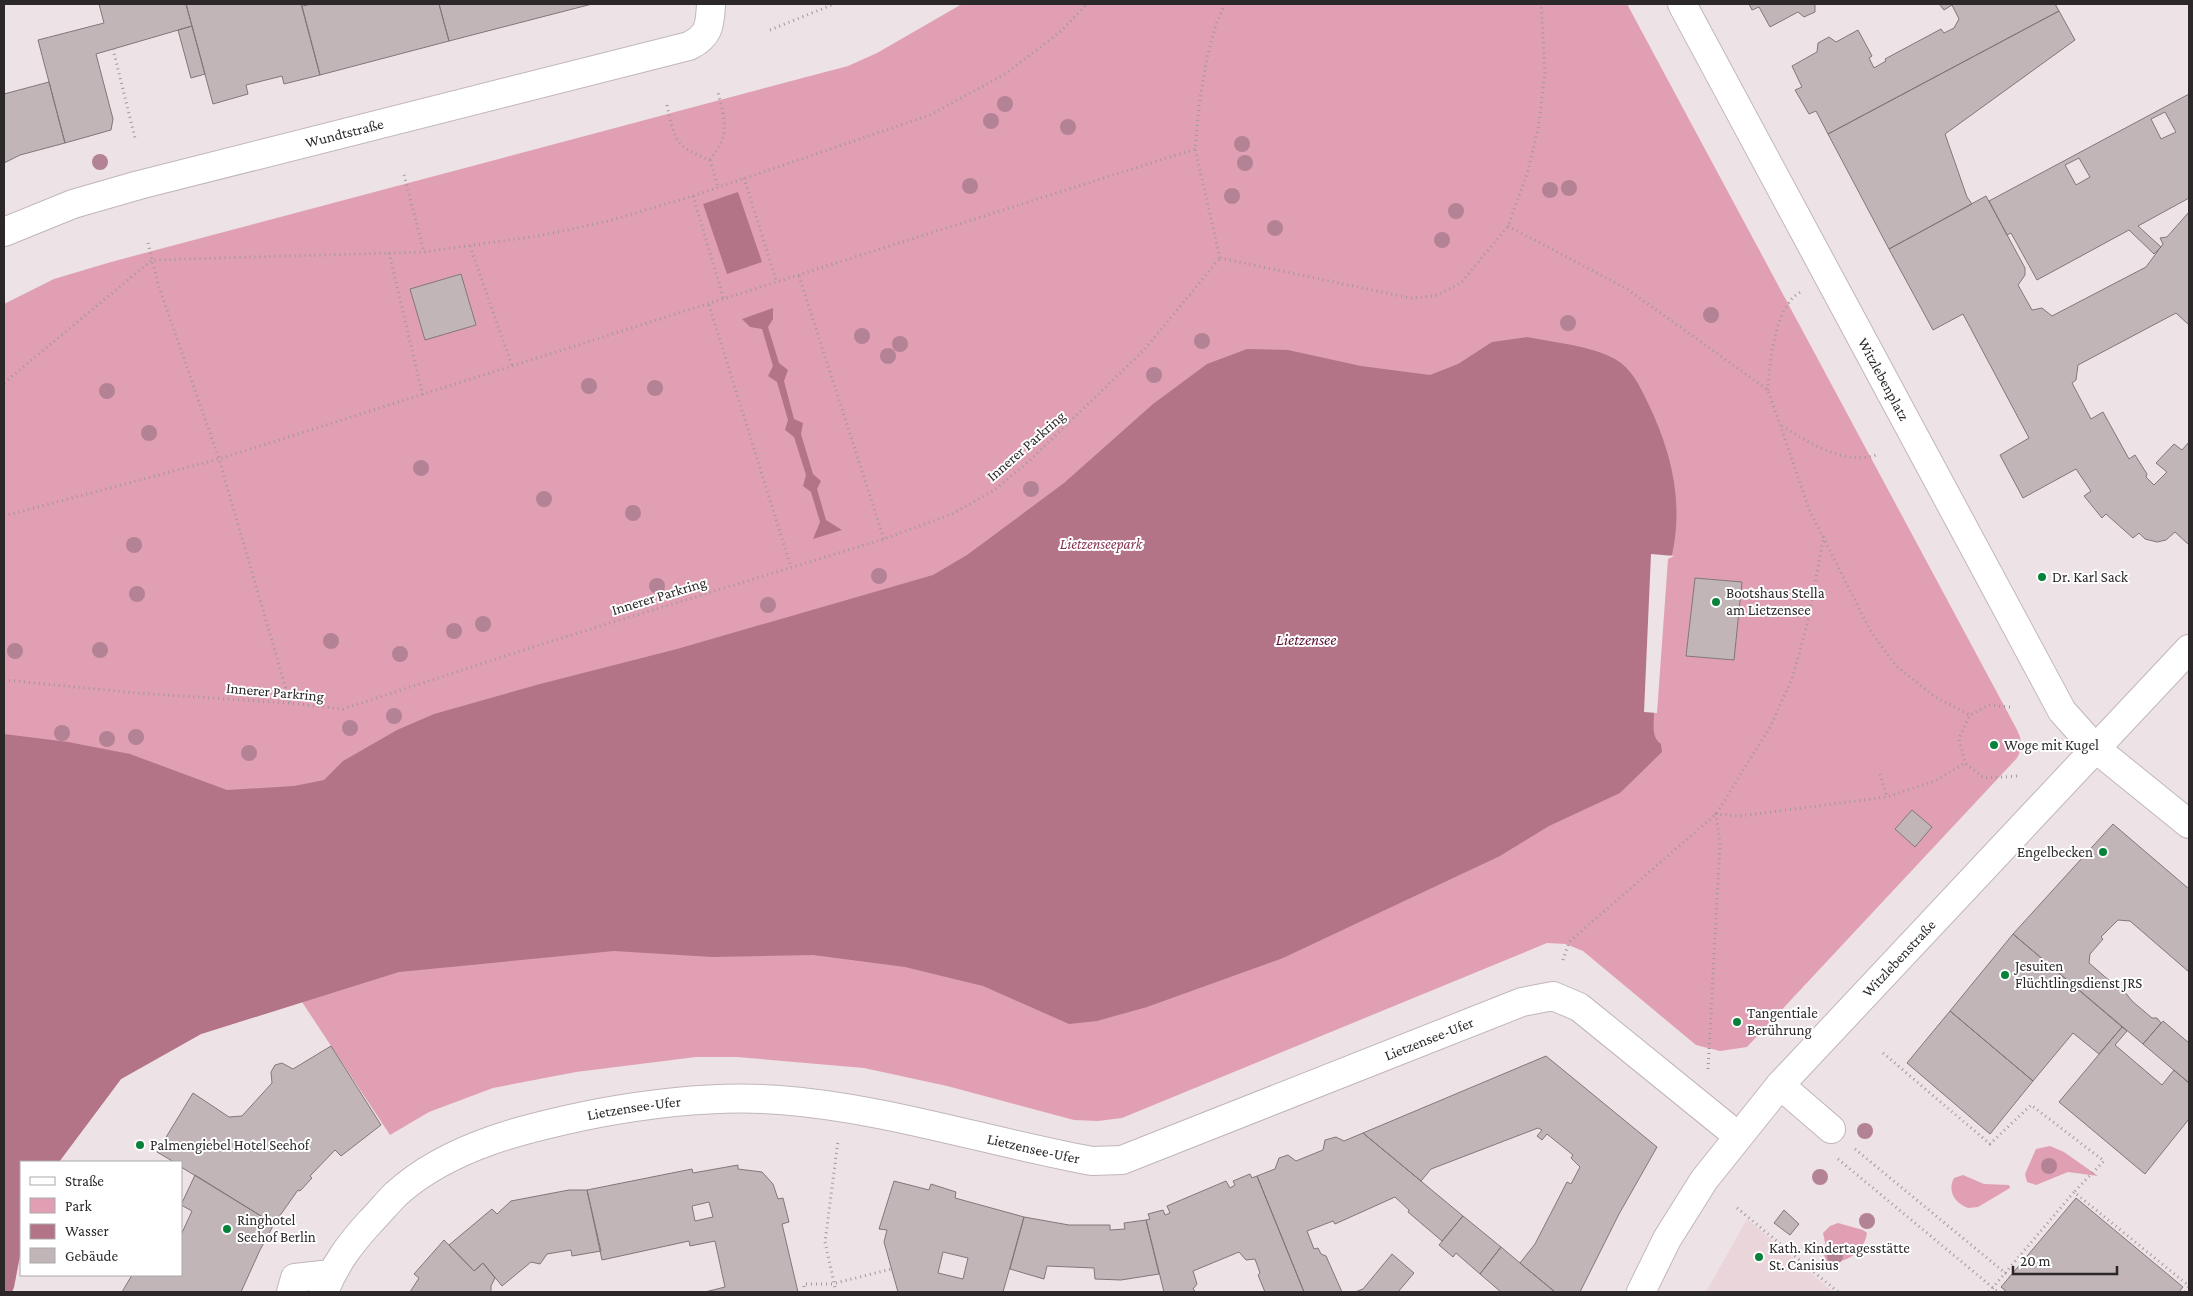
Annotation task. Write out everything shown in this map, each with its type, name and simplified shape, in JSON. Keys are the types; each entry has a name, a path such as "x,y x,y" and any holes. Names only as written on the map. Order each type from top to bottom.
{"street":[{"name":"Wundtstraße","path":"4,232 73,204 139,185 689,46 703,39 708,28 712,4"},
{"name":"Witzlebenplatz","path":"1682,4 2062,711 2096,748 2189,824"},
{"name":"Witzlebenstraße","path":"1641,1292 1667,1239 1704,1180 1780,1085 2189,649"},
{"name":"Lietzensee-Ufer","path":"327,1283 347,1248 390,1201 425,1174 458,1155 488,1142 571,1119 685,1100 740,1098 782,1100 913,1121 1092,1162 1122,1160 1522,1002 1553,996 1579,1007 1738,1136"},
{"path":"1780,1085 1832,1143"},
{"path":"291,1292 295,1278 327,1283"}],"path":[{"path":"770,30 834,4"},
{"path":"4,383 152,260 424,252 544,235 599,223 693,196 930,115 1005,74 1060,32 1087,4"},
{"path":"1225,4 1216,24 1207,57 1199,106 1195,149 1220,258 1410,298 1435,296 1461,283 1508,226 1527,174 1538,129 1545,73 1541,4"},
{"path":"113,49 135,138"},
{"path":"710,160 724,141 725,124 718,92"},
{"path":"667,105 674,138 687,151 710,160"},
{"path":"4,516 219,459 423,396 1195,149"},
{"path":"710,160 718,187"},
{"path":"404,175 424,252"},
{"path":"744,178 777,283"},
{"path":"693,196 724,300"},
{"path":"1508,226 1627,289 1768,390"},
{"path":"148,243 158,284 219,459 290,703"},
{"path":"470,246 512,366"},
{"path":"389,253 423,396"},
{"name":"Innerer Parkring","path":"4,680 136,693 290,703 343,709 791,566 884,539 952,514 993,490 1027,463 1144,350 1220,258"},
{"path":"799,276 884,539"},
{"path":"1828,278 1794,295 1784,313 1774,338 1768,390 1809,508 1870,630 1896,665 1935,697 1970,715"},
{"path":"709,305 791,566"},
{"path":"1782,426 1809,444 1840,454 1864,460 1876,455"},
{"path":"1563,960 1569,942 1716,814 1770,727 1792,679 1808,621 1824,535"},
{"path":"2010,707 1989,705 1970,715 1959,738 1965,763 1984,778 2018,776"},
{"path":"1716,814 1739,816 1887,797 1935,781 1965,763"},
{"path":"1880,774 1887,797"},
{"path":"1708,1070 1720,844 1716,814"},
{"path":"1883,1053 1990,1144 2031,1104 2104,1161 2074,1192 1989,1292"},
{"path":"836,1292 832,1284 824,1242 838,1141"},
{"path":"1832,1143 2010,1277"},
{"path":"1832,1143 1998,1292"},
{"path":"2074,1192 2189,1286 2185,1292"},
{"path":"1737,1208 1838,1292"},
{"path":"804,1292 804,1284 832,1284 891,1268"}],"shaded area":[{"name":"Kath. Kindertagesstätte St. Canisius","path":"1747,1219 1833,1292 1706,1292"}],"green space":[{"name":"Lietzenseepark","path":"962,4 1627,4 2017,730 2021,746 2017,758 1747,1047 1720,1051 1696,1045 1583,951 1566,944 1547,943 1122,1118 1098,1121 1074,1120 947,1086 864,1068 737,1057 696,1057 576,1072 493,1088 429,1112 390,1135 302,1002 201,1034 121,1079 60,1161 20,1161 20,1255 12,1292 4,1292 4,304 54,279 111,262 848,66 877,53"},
{"path":"2050,1146 2064,1152 2098,1176 2068,1172 2036,1185 2027,1182 2025,1174 2036,1149"},
{"path":"1963,1175 1984,1184 2009,1185 2010,1188 1978,1207 1968,1208 1956,1200 1951,1187 1954,1178"},
{"path":"1838,1223 1863,1230 1867,1233 1862,1246 1853,1255 1841,1261 1827,1263 1823,1253 1826,1247 1823,1233 1830,1226"}],"water":[{"path":"738,192 762,262 727,274 703,204"},
{"path":"773,308 773,319 768,327 779,363 788,370 784,381 794,419 803,423 801,434 813,474 821,481 817,489 826,520 842,530 813,539 820,522 811,492 803,486 806,475 794,437 785,430 788,420 777,382 768,376 773,366 762,329 750,327 742,319"},
{"name":"Lietzensee","path":"1527,337 1594,350 1615,359 1626,367 1638,383 1663,438 1669,457 1676,495 1677,515 1672,555 1666,557 1654,713 1654,734 1661,744 1662,752 1620,793 1549,826 1500,856 1283,958 1147,1007 1097,1021 1069,1024 983,986 905,967 813,955 712,957 614,951 399,972 201,1034 121,1079 60,1161 20,1161 20,1255 12,1292 4,1292 4,734 68,742 130,754 227,790 294,786 324,780 343,761 397,730 434,714 540,684 677,649 933,575 967,555 1064,483 1153,404 1207,364 1247,349 1288,350 1361,366 1430,375 1458,364 1492,342"}],"pier":[{"path":"1651,554 1674,556 1668,559 1657,713 1644,712"}],"building":[{"path":"99,4 186,4 192,26 96,54 113,119 111,130 65,143 38,40 104,23"},
{"path":"186,4 301,4 320,75 284,84 282,76 246,85 248,94 213,104"},
{"path":"312,4 439,4 449,41 320,75 302,6"},
{"path":"439,4 592,4 449,41"},
{"path":"1749,4 1815,4 1815,12 1804,17 1798,12 1770,27 1759,7 1752,10"},
{"path":"1939,4 2055,4 2059,11 1828,134 1816,111 1809,114 1795,90 1802,87 1792,66 1817,52 1818,43 1829,37 1836,42 1858,30 1872,56 1869,58 1874,68 1886,61 1885,59 1941,29 1944,33 1954,28 1959,19 1952,5 1944,10"},
{"path":"2059,11 2075,40 1945,134 1967,197 1972,204 1889,249 1828,134"},
{"path":"192,26 205,74 191,78 178,30"},
{"path":"49,82 65,143 20,155 4,163 4,94"},
{"path":"2189,94 2189,198 2138,226 2161,247 2154,254 2129,230 2037,280 2011,233 2007,235 1989,201","holes":["2165,112 2176,132 2161,139 2151,119","2079,158 2090,177 2076,185 2065,165"]},
{"path":"1986,196 2025,268 2025,275 2018,285 2032,310 2042,308 2052,316 2146,267 2163,244 2160,238 2167,237 2189,212 2189,325 2176,313 2078,365 2076,380 2072,383 2091,419 2103,412 2129,459 2135,455 2147,474 2146,477 2154,485 2167,472 2156,463 2174,444 2182,450 2189,442 2189,545 2175,532 2166,540 2157,542 2145,539 2139,533 2133,538 2106,514 2102,518 2084,496 2091,491 2076,469 2023,498 2000,455 2029,438 1963,314 1933,330 1889,249"},
{"path":"461,274 476,325 425,340 410,289"},
{"name":"Bootshaus Stella am Lietzensee","path":"1695,578 1742,582 1734,660 1686,656"},
{"path":"1912,810 1932,827 1915,847 1895,829"},
{"path":"2113,824 2189,889 2189,972 2130,921 2118,920 2101,937 2103,939 2090,954 2089,963 2111,982 2112,986 2120,986 2132,1001 2152,1018 2157,1018 2161,1023 2143,1044 2013,934"},
{"path":"2013,934 2122,1027 2099,1054 2073,1033 2033,1081 1950,1011"},
{"path":"1950,1011 2033,1081 1990,1134 1907,1063"},
{"path":"2163,1021 2189,1043 2189,1083 2143,1044"},
{"path":"2122,1027 2127,1031 2115,1045 2162,1085 2174,1070 2189,1083 2189,1119 2145,1174 2059,1102"},
{"path":"331,1046 381,1125 341,1156 335,1150 310,1176 312,1178 300,1191 298,1190 274,1224 182,1168 182,1161 172,1161 157,1152 193,1093 229,1117 242,1116 272,1083 271,1072 275,1065 282,1063 293,1069"},
{"path":"1546,1056 1657,1147 1619,1214 1580,1292 1555,1292 1520,1263 1535,1244 1567,1182 1571,1184 1580,1167 1571,1158 1573,1155 1547,1134 1542,1140 1537,1136 1542,1130 1538,1128 1431,1169 1421,1181 1363,1133"},
{"path":"1363,1133 1463,1216 1442,1241 1408,1212 1409,1210 1395,1197 1335,1224 1333,1221 1307,1231 1314,1249 1318,1248 1321,1254 1326,1256 1342,1292 1304,1292 1257,1176 1275,1169 1279,1158 1288,1155 1296,1161 1323,1150 1325,1140 1336,1137 1344,1141"},
{"path":"738,1165 738,1169 762,1172 773,1184 778,1199 783,1198 789,1222 782,1224 798,1292 705,1292 725,1287 715,1241 690,1246 689,1241 602,1260 587,1190 692,1169 693,1173","holes":["709,1202 713,1217 695,1221 692,1206"]},
{"path":"1250,1174 1252,1178 1257,1176 1304,1292 1265,1292 1258,1275 1260,1273 1255,1259 1246,1260 1239,1252 1193,1271 1197,1284 1193,1289 1196,1292 1164,1292 1146,1220 1150,1219 1148,1214 1163,1210 1165,1215 1170,1213 1167,1206 1226,1181 1230,1188 1235,1185 1233,1181"},
{"name":"Ringhotel Seehof Berlin","path":"195,1175 274,1224 241,1292 122,1292 131,1276 182,1276 182,1233 192,1211 182,1206"},
{"path":"894,1181 929,1190 931,1184 956,1192 955,1198 1024,1217 1003,1292 898,1292 884,1242 887,1230 879,1229","holes":["943,1252 968,1258 963,1279 938,1273"]},
{"path":"569,1190 587,1190 601,1251 572,1256 571,1250 547,1254 540,1264 531,1262 502,1286 483,1263 474,1271 449,1245 492,1209 497,1214 511,1201"},
{"path":"2076,1198 2183,1287 2179,1292 2007,1292 2001,1287"},
{"path":"1784,1210 1799,1224 1790,1235 1774,1223"},
{"path":"1463,1216 1501,1247 1480,1274 1456,1253 1453,1257 1439,1245"},
{"path":"1024,1217 1069,1225 1110,1225 1110,1230 1125,1229 1124,1223 1146,1220 1159,1274 1121,1280 1095,1279 1094,1268 1047,1266 1044,1279 1010,1269"},
{"path":"444,1240 474,1271 483,1263 495,1278 491,1286 491,1292 410,1292 419,1278 414,1274"},
{"path":"1501,1247 1555,1292 1501,1292 1480,1274"},
{"path":"1392,1254 1414,1273 1398,1292 1355,1292 1363,1289"}],"place":[{"name":"Dr. Karl Sack","path":"2042,577"},
{"name":"Bootshaus Stella am Lietzensee","path":"1716,602"},
{"name":"Woge mit Kugel","path":"1994,745"},
{"name":"Engelbecken","path":"2103,852"},
{"name":"Jesuiten Flüchtlingsdienst JRS","path":"2005,975"},
{"name":"Tangentiale Berührung","path":"1737,1022"},
{"name":"Palmengiebel Hotel Seehof","path":"140,1145"},
{"name":"Ringhotel Seehof Berlin","path":"227,1229"},
{"name":"Kath. Kindertagesstätte St. Canisius","path":"1759,1257"}]}
